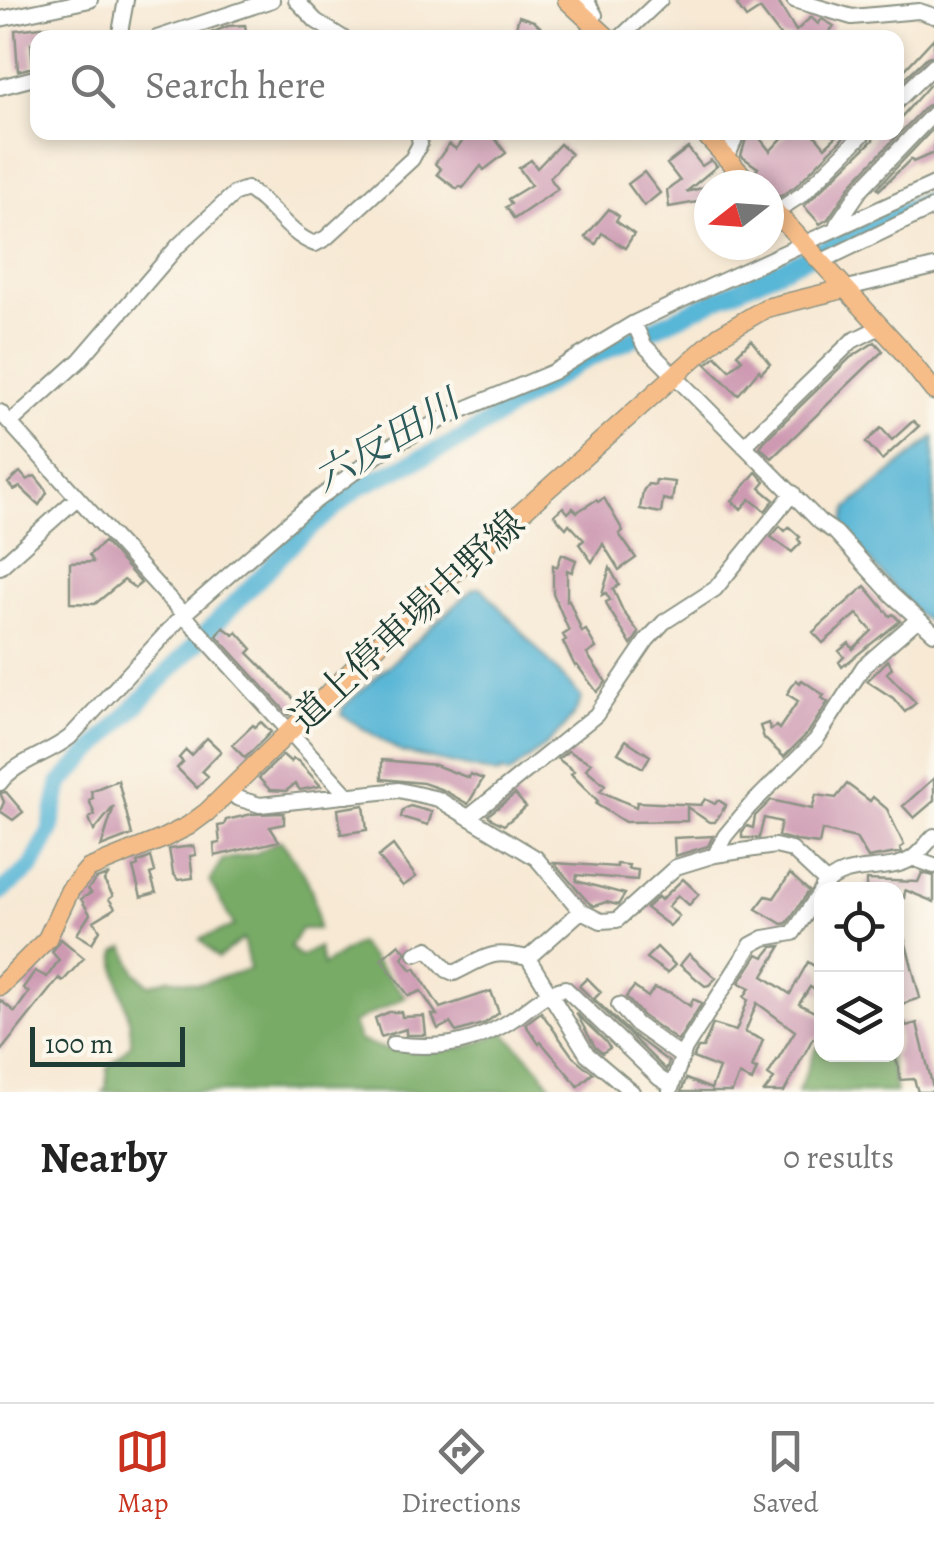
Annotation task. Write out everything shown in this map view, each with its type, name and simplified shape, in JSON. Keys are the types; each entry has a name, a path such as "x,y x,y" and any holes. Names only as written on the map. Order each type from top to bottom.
{"main road":[{"path":"567,0 599,30"},
{"path":"710,140 737,170"},
{"path":"784,222 934,391"},
{"name":"道上停車場中野線","path":"0,986 47,939 70,890 88,869 188,826 230,790 428,596 675,373 745,317 843,288"}],"street":[{"path":"0,19 90,0"},
{"path":"120,30 126,0"},
{"path":"181,30 272,0"},
{"path":"296,0 330,30"},
{"path":"586,0 595,14 592,23"},
{"path":"628,30 660,0"},
{"path":"794,0 852,17 919,12 934,16"},
{"path":"904,94 934,65"},
{"path":"0,86 30,79"},
{"path":"838,228 860,188 934,114"},
{"path":"348,796 5,418 80,361 178,246 235,193 247,189 254,193 285,225 315,244 412,159 419,140"},
{"path":"726,158 734,140"},
{"path":"784,203 803,194 857,140"},
{"path":"812,253 838,228 934,184"},
{"path":"0,783 7,774 52,752 70,737 185,617 306,507 387,448 553,372 634,323 934,208"},
{"path":"843,288 934,267"},
{"path":"634,323 644,345 934,633"},
{"path":"744,446 852,341 880,327"},
{"path":"470,816 596,715 647,640 664,622 715,588 793,493"},
{"path":"0,567 77,498"},
{"path":"715,855 749,807 816,740 864,666 917,620"},
{"path":"230,790 238,798 260,804 399,790 419,793 470,816 536,858 580,910 602,921 616,920 676,867 715,855 775,846 792,850 819,882"},
{"path":"831,882 848,872 896,865 912,858 934,836"},
{"path":"912,858 934,866"},
{"path":"393,1044 414,1047 474,1041 516,1017 547,992 565,988 671,1089 682,1057 751,945 764,938 793,933 814,901"},
{"path":"528,958 580,910"},
{"path":"416,954 428,949 447,970 454,972 501,952 528,958 587,1054 632,1092"},
{"path":"619,1005 636,1024 682,1057"}],"green space":[{"path":"280,840 308,881 317,915 318,929 301,929 290,947 300,957 318,947 323,965 358,943 406,997 353,1023 359,1040 387,1050 393,1044 465,1048 504,1032 540,1069 555,1092 103,1092 108,1068 131,1044 116,952 125,947 136,973 149,985 170,978 199,984 250,969 243,939 218,958 200,939 234,926 210,882 222,860 257,853"},
{"path":"814,1052 814,1062 890,1062 896,1092 798,1092"}],"water":[{"path":"934,437 934,626 917,614 842,529 848,508"},
{"path":"481,587 581,697 578,708 562,729 509,774 401,752 342,715 343,707 473,589"}],"building":[{"path":"745,0 777,0 795,30 776,30 760,9 746,18 737,5"},
{"path":"519,16 534,21 544,30 515,30"},
{"path":"811,17 818,24 822,19 834,26 831,30 797,30"},
{"path":"245,25 246,30 218,30"},
{"path":"50,26 50,30 30,30 30,68 18,71 15,30"},
{"path":"934,38 934,55 904,79 904,70"},
{"path":"934,80 934,103 904,129 904,114"},
{"path":"934,128 934,153 913,162 911,159 879,190 877,188"},
{"path":"463,140 496,140 506,153 484,170 481,166 463,188 457,189 437,174 441,169 435,164 449,144 456,149"},
{"path":"746,140 761,140 770,151 780,140 819,140 825,147 833,140 841,140 784,194 784,170 758,168 741,156"},
{"path":"873,140 893,140 853,182 828,219 820,224 804,206"},
{"path":"560,144 571,154 550,178 558,189 514,219 506,207 511,204 508,199 531,185 519,168 531,160 537,168"},
{"path":"688,148 702,166 711,160 717,166 712,170 694,170 694,185 686,192 694,190 694,203 669,207 667,190 680,181 667,164"},
{"path":"644,172 660,193 644,206 628,184"},
{"path":"609,209 619,216 616,221 634,234 625,248 602,233 596,244 585,237"},
{"path":"751,340 770,364 761,373 759,370 738,395 706,364 716,356 730,370 742,359 737,354"},
{"path":"875,342 883,351 772,458 760,447 850,358"},
{"path":"913,421 919,426 882,460 866,442 881,428 892,440"},
{"path":"20,472 27,480 35,476 44,487 47,493 39,505 20,487 14,490 8,483"},
{"path":"756,472 765,482 760,488 774,500 765,511 750,499 741,509 732,501"},
{"path":"656,480 675,482 672,501 663,499 661,513 640,509 643,491 648,484 655,485"},
{"path":"604,498 623,531 619,534 636,558 619,570 603,544 592,562 579,544 584,540 554,515 563,507 568,513 573,508 577,512"},
{"path":"780,526 785,531 789,527 800,537 801,543 792,552 771,537"},
{"path":"104,542 141,583 135,588 124,580 95,604 70,603 70,563 93,562 89,555"},
{"path":"562,554 576,560 572,572 567,570 567,601 582,632 586,630 596,648 587,654 606,682 597,692 575,666 563,642 563,635 569,631 553,593 553,565 557,567"},
{"path":"610,568 619,585 613,589 639,633 631,645 609,609 606,593 602,595"},
{"path":"865,586 890,616 893,614 900,621 842,667 839,662 844,657 839,651 849,643 853,649 872,631 857,614 823,643 813,632"},
{"path":"223,627 234,635 237,632 252,649 248,653 299,704 289,715 217,636"},
{"path":"888,660 892,668 887,673 916,703 905,712 893,698 867,681"},
{"path":"796,680 824,695 822,698 828,702 808,733 784,757 764,738 760,726 768,723 771,730 776,726 779,729 798,701 787,694"},
{"path":"261,722 271,732 245,758 232,745"},
{"path":"207,738 221,751 202,771 208,776 197,788 177,768 183,762 179,758 186,750 191,755"},
{"path":"626,740 650,756 643,768 618,753"},
{"path":"568,751 591,763 586,769 605,785 600,791 636,807 637,802 701,805 705,799 726,805 715,822 687,807 687,821 625,822 596,804 598,801 571,774 574,771 558,759"},
{"path":"283,755 291,762 298,761 321,786 300,790 295,784 286,791 270,790 259,778"},
{"path":"382,760 435,765 483,779 468,804 423,783 382,779"},
{"path":"934,778 934,801 914,818 903,806"},
{"path":"118,780 132,835 101,847 114,806 94,831 89,818 95,815 89,800 93,798 91,791"},
{"path":"847,784 887,809 904,845 900,848 902,852 868,858 856,838 822,830 819,844 797,841 778,836 781,822 764,818 759,838 742,838 742,832 747,826 753,828 755,816 771,800 812,809 816,795 836,798"},
{"path":"6,792 23,812 13,820 0,811 4,802 0,793"},
{"path":"515,794 526,807 504,825 488,815"},
{"path":"364,805 367,830 341,834 338,809"},
{"path":"410,806 432,812 428,825 401,817"},
{"path":"284,813 284,824 270,827 279,841 215,856 214,844 220,843 218,826 226,820"},
{"path":"713,836 708,846 675,856 674,838"},
{"path":"393,845 416,877 403,886 378,857"},
{"path":"194,846 196,855 190,856 193,878 178,880 169,849"},
{"path":"151,857 155,872 150,874 156,893 141,897 133,868"},
{"path":"554,863 629,865 628,869 638,870 637,880 577,875 576,881 625,894 618,905 606,902 594,906"},
{"path":"922,873 934,876 934,902 905,890 904,898 904,882 866,880 918,882"},
{"path":"790,874 809,891 787,923 782,924 756,909 766,896 774,898"},
{"path":"108,875 104,881 115,908 94,921 100,930 92,943 77,934 90,914 81,899 91,893 88,889 96,879"},
{"path":"683,879 699,894 689,905 678,895 668,907 679,916 670,926 646,908"},
{"path":"61,939 84,958 63,981 59,978 0,1052 0,1000 15,1012 29,992 23,988 35,971 47,977 59,960 52,952"},
{"path":"904,940 920,998 904,1003 904,972"},
{"path":"399,944 406,952 402,958 412,970 415,968 440,1008 491,991 499,1013 485,1023 456,1032 450,1023 438,1029 432,1015 437,1015 421,991 409,996 381,959"},
{"path":"781,946 763,976 790,994 808,962 814,966 814,989 810,987 799,1004 814,1012 814,1038 784,1092 764,1092 774,1079 768,1075 795,1031 757,1003 745,1032 763,1040 752,1068 757,1069 752,1081 739,1075 732,1092 681,1092 686,1079 711,1089 719,1068 693,1058 698,1048 703,1048 713,1024 736,1031 750,988 739,983 758,954 764,957 772,947"},
{"path":"657,947 675,965 667,973 646,958"},
{"path":"689,954 716,978 709,985 705,986 680,965"},
{"path":"587,978 601,992 594,999 669,1062 666,1070 579,986"},
{"path":"634,987 648,997 654,988 672,993 690,1006 693,999 702,1003 678,1041 643,1016 626,997"},
{"path":"401,1012 402,1017 424,1016 426,1035 406,1035 406,1029 381,1037 375,1018"},
{"path":"541,1012 573,1057 593,1073 578,1086 525,1024"},
{"path":"576,1013 610,1048 602,1053 595,1047"},
{"path":"904,1022 906,1026 917,1023 934,1092 918,1092 914,1079 900,1080 897,1062 904,1062"}],"waterway":[{"name":"六反田川","path":"0,892 32,867 50,832 60,784 296,540 359,487 464,438 577,364 934,198"}]}
